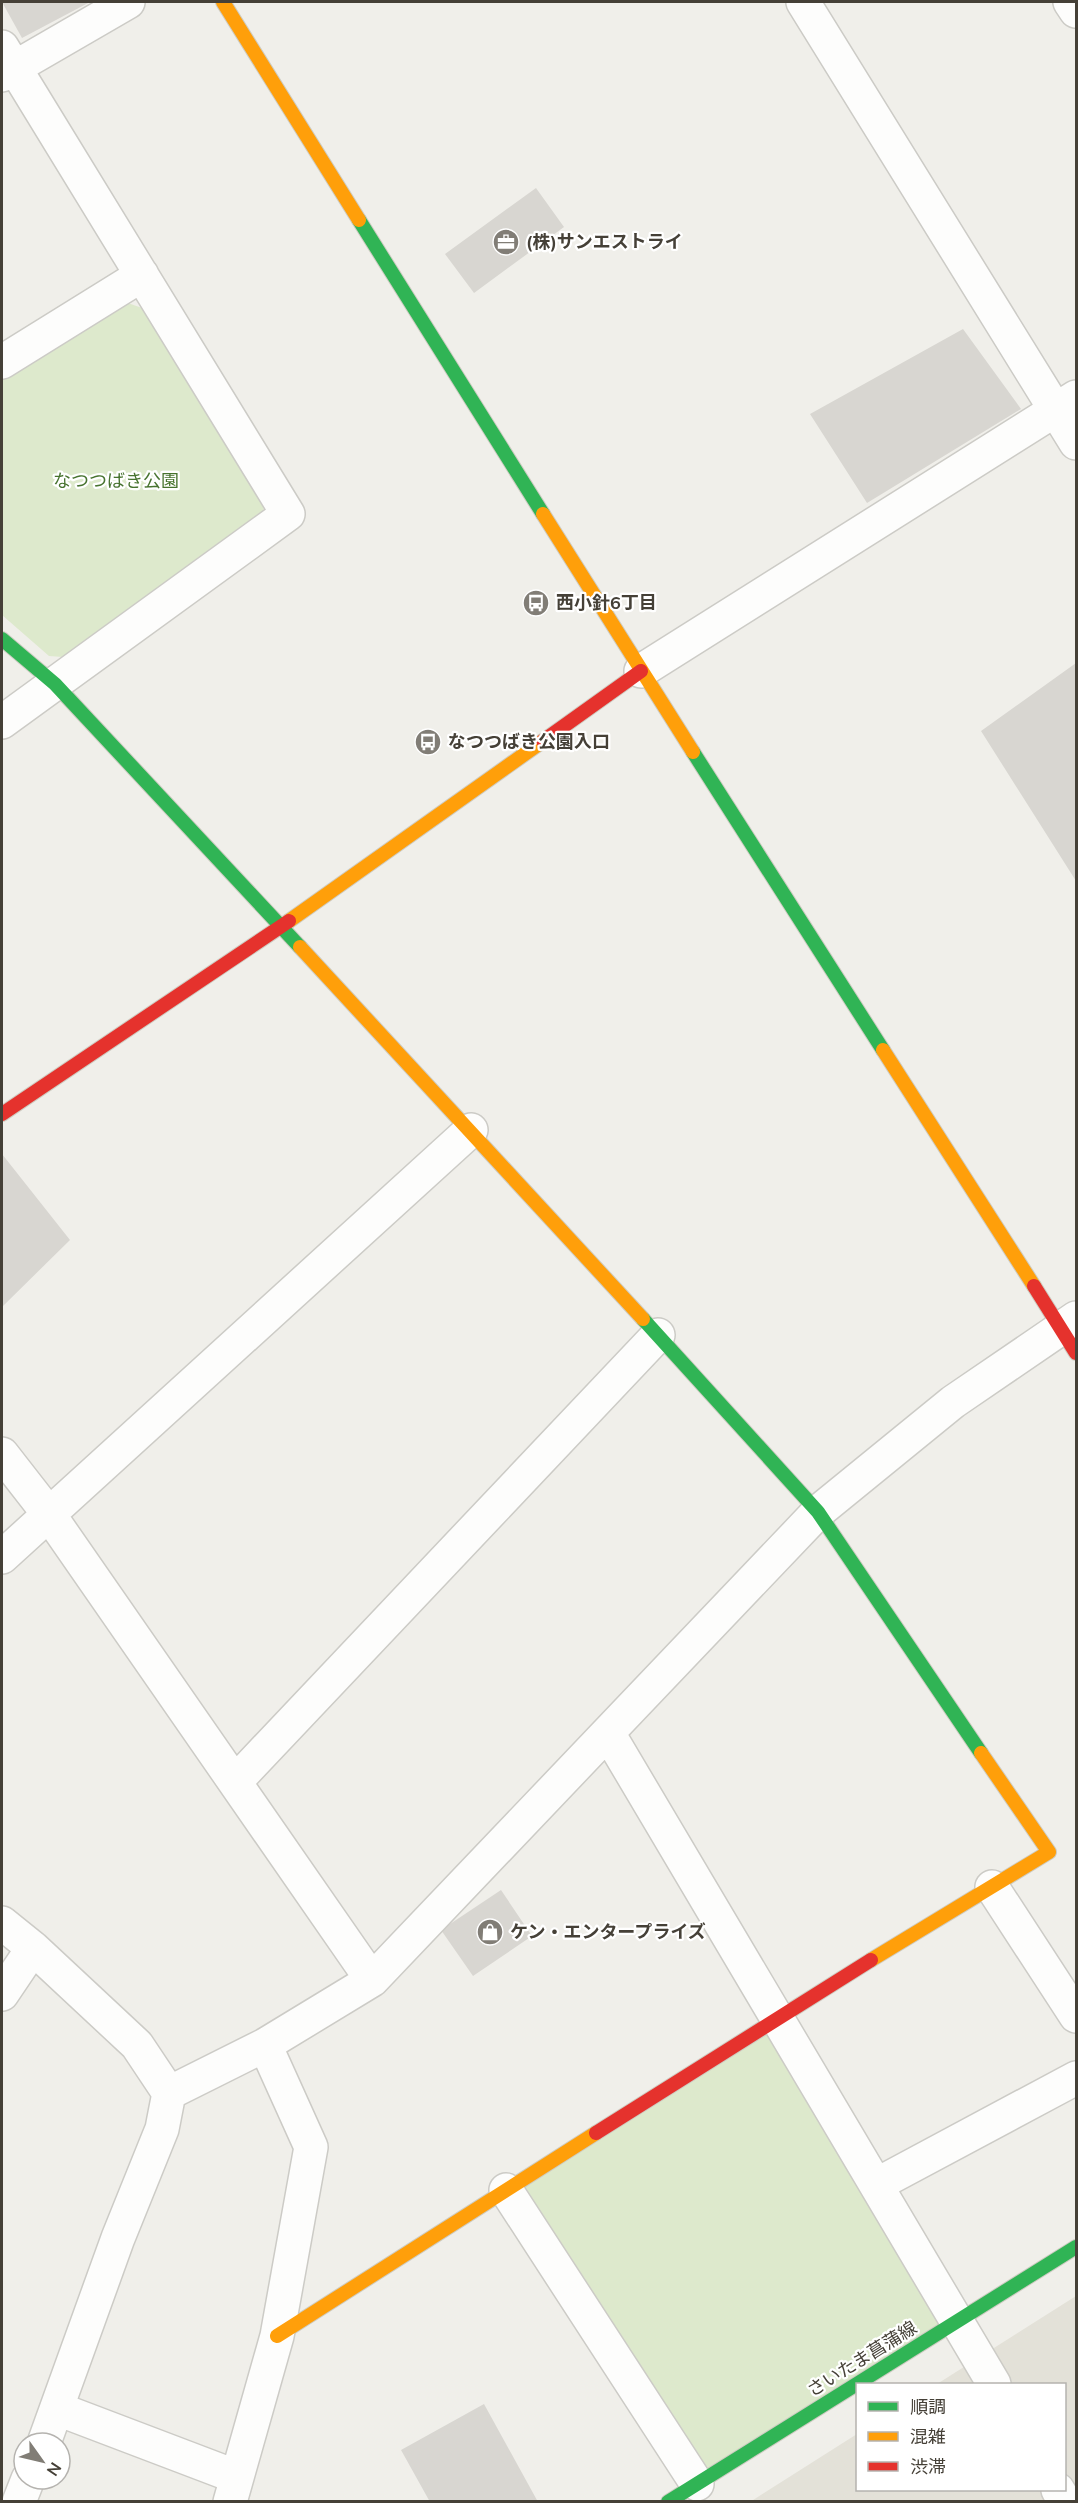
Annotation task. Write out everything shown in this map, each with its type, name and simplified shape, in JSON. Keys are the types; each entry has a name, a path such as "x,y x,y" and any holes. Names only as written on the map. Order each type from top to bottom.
{"street":[{"path":"2,722 288,514 141,275 6,63 128,2"},
{"path":"169,2093 265,2045 372,1980 818,1512 953,1402 1071,1333 641,671 223,2"},
{"path":"803,2 1066,404 1077,443"},
{"path":"1070,2 1077,11"},
{"path":"2,362 141,275"},
{"path":"2,1114 282,926 641,671 1066,404"},
{"path":"2,639 56,684 471,1130 818,1512 1049,1852 777,2017 277,2336"},
{"path":"2,1557 471,1130"},
{"path":"235,1782 658,1335"},
{"path":"2,1454 48,1513 372,1980"},
{"path":"608,1732 993,2383"},
{"path":"992,1887 1077,2016"},
{"path":"2,1923 33,1948 137,2045 169,2093 162,2128 118,2238 49,2431"},
{"path":"2,1995 33,1948"},
{"path":"58,2409 234,2489 277,2336 310,2147 265,2045"},
{"path":"876,2185 1077,2078"},
{"path":"506,2190 697,2484"},
{"name":"さいたま菖蒲線","path":"857,2383 1077,2247"},
{"name":"さいたま菖蒲線","path":"668,2502 856,2384"}],"shaded area":[{"path":"1076,2296 1076,2501 750,2502 856,2435 856,2491 1066,2491 1066,2383 939,2383"}],"green space":[{"name":"なつつばき公園","path":"122,301 145,309 265,501 261,523 63,657 49,656 2,615 2,375"},
{"path":"777,2017 956,2321 697,2484 506,2190"}],"building":[{"path":"2,2 90,2 22,38"},
{"path":"536,188 564,227 474,293 445,254"},
{"path":"963,329 1021,409 867,503 810,414"},
{"path":"1076,663 1076,881 981,731"},
{"path":"2,1154 70,1240 2,1307"},
{"path":"501,1890 532,1936 473,1976 441,1930"},
{"path":"484,2404 538,2502 430,2502 401,2450"}],"traffic: fast":[{"path":"359,220 543,514"},
{"path":"2,639 55,684 300,947"},
{"path":"693,752 883,1050"},
{"path":"643,1319 818,1512 981,1753"},
{"path":"858,2383 1076,2247"},
{"path":"668,2502 856,2384"}],"traffic: slow":[{"path":"223,2 359,220"},
{"path":"543,514 693,752"},
{"path":"289,921 543,741"},
{"path":"300,947 643,1319"},
{"path":"883,1050 1034,1286"},
{"path":"871,1960 1049,1852 981,1753"},
{"path":"277,2336 596,2133"}],"traffic: jam":[{"path":"543,741 641,671"},
{"path":"2,1114 289,921"},
{"path":"1034,1286 1076,1353"},
{"path":"596,2133 871,1960"}],"place":[{"name":"(株)サンエストライ","path":"506,242"},
{"name":"西小針6丁目","path":"536,603"},
{"name":"なつつばき公園入口","path":"428,742"},
{"name":"ケン・エンタープライズ","path":"490,1932"}]}
